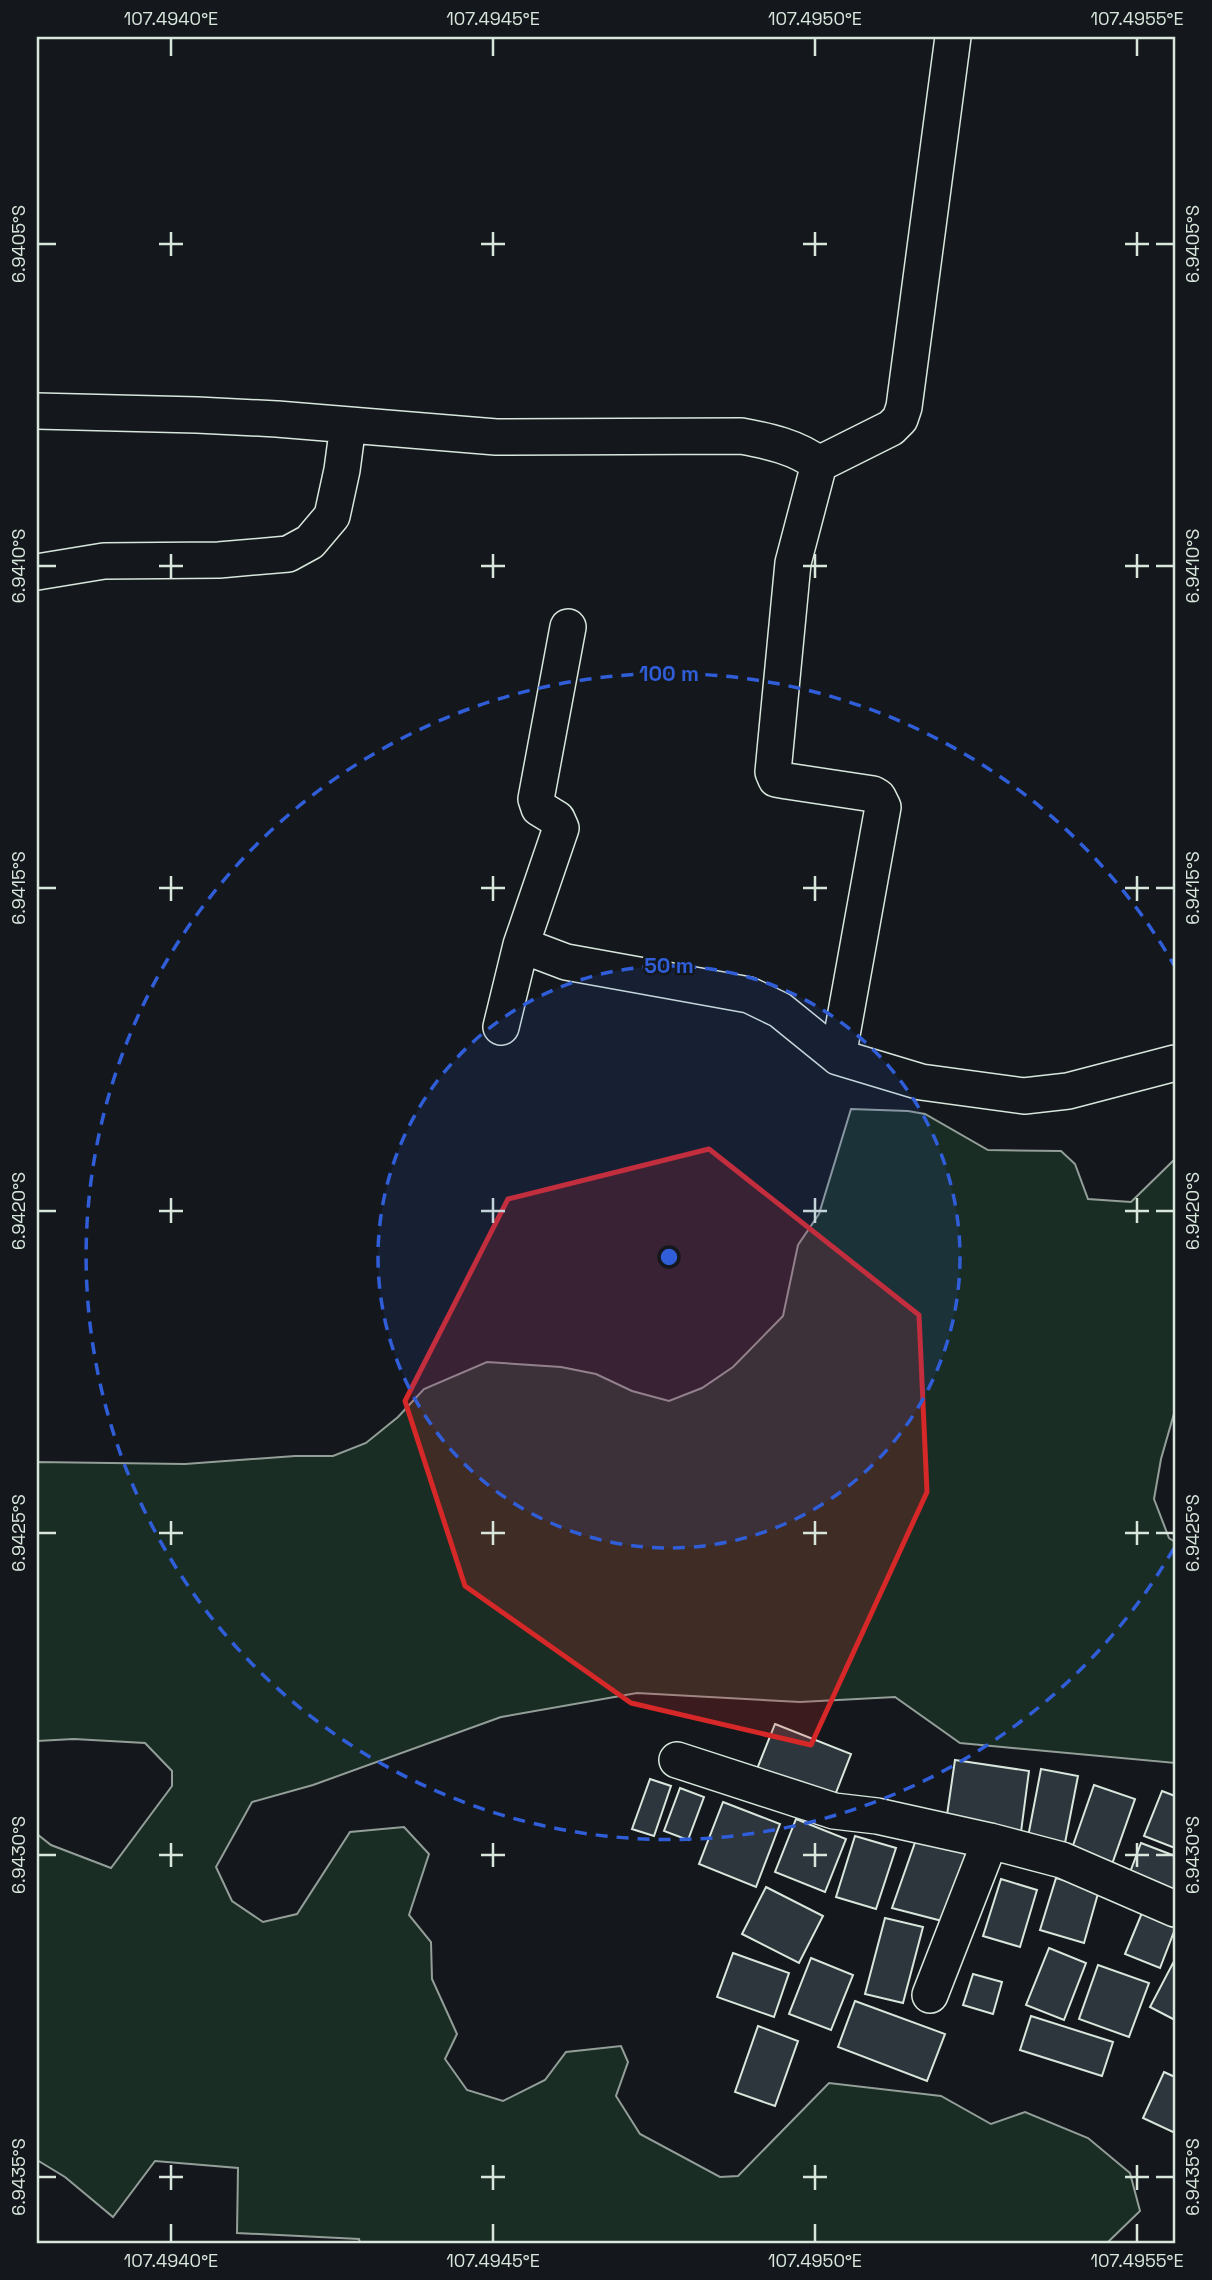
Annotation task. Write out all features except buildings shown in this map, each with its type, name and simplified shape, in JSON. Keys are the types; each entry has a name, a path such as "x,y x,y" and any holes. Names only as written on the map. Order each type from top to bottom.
{"street":[{"path":"838,1057 883,807 878,797 873,794 776,779 773,772 793,563 819,464 891,428 900,419 904,407 953,37"},
{"path":"37,411 197,415 496,437 741,436 776,443 809,456 819,464"},
{"path":"37,572 104,562 219,560 288,554 310,541 332,516 348,425"},
{"path":"501,1027 521,945 561,828 557,819 539,808 536,799 568,627"},
{"path":"521,945 566,962 749,995 780,1010 838,1057 921,1082 1024,1096 1068,1091 1175,1063"},
{"path":"677,1760 834,1811 877,1816 1062,1860 1175,1909"},
{"path":"930,1995 990,1841"}],"highlighted area":[{"path":"709,1149 919,1315 927,1492 811,1745 631,1703 465,1586 405,1401 508,1199"}],"green space":[{"path":"851,1109 925,1114 988,1150 1061,1151 1075,1164 1088,1199 1131,1202 1175,1159 1175,1410 1161,1459 1154,1499 1169,1538 1175,1542 1175,1763 960,1743 895,1697 800,1702 637,1693 501,1717 313,1785 252,1802 216,1867 232,1901 263,1922 297,1914 350,1832 404,1827 429,1854 409,1915 431,1942 432,1979 457,2034 445,2059 467,2090 503,2101 545,2080 566,2052 621,2046 628,2062 616,2096 640,2134 720,2177 738,2176 829,2083 941,2096 991,2124 1025,2112 1088,2138 1130,2173 1140,2211 1107,2243 360,2243 359,2239 237,2233 238,2168 155,2161 113,2217 65,2177 37,2160 37,1834 51,1845 111,1868 172,1786 172,1771 145,1743 74,1739 37,1741 37,1462 185,1464 333,1456 366,1443 398,1417 424,1389 487,1362 561,1367 596,1374 632,1391 669,1401 702,1388 733,1367 783,1316 798,1245 819,1214"}]}
